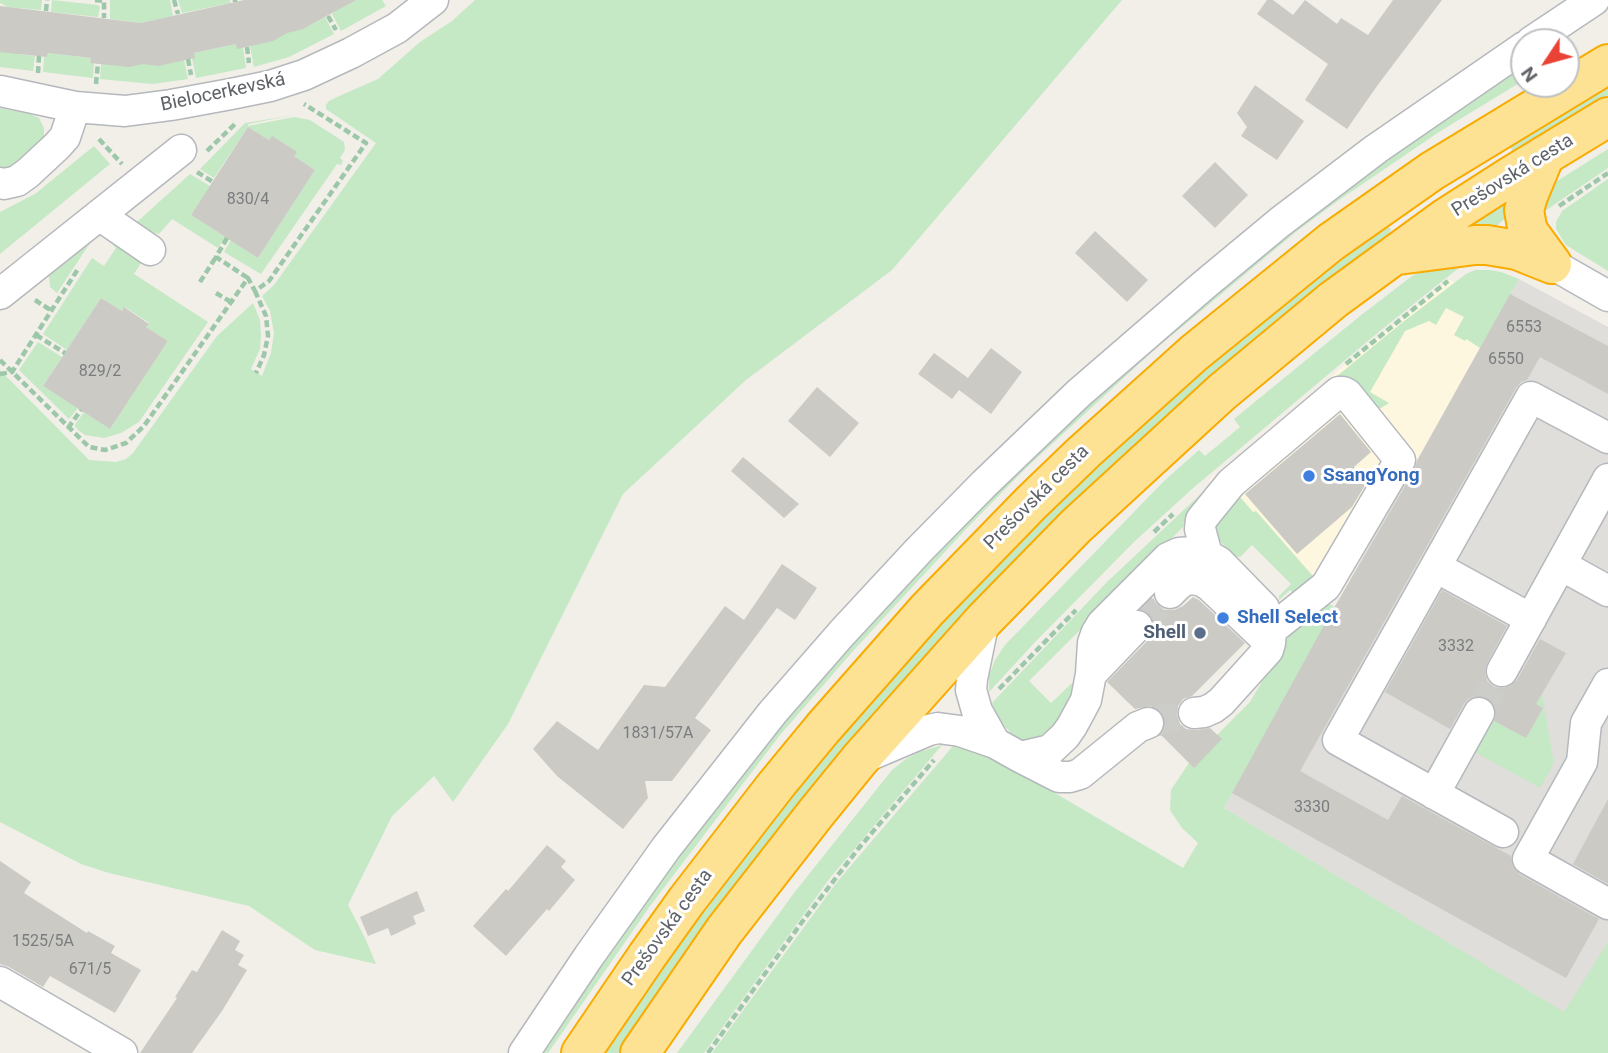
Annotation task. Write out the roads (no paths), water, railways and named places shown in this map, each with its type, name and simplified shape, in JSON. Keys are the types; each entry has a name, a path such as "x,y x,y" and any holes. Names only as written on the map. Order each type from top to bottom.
{"highway":[{"name":"Prešovská cesta","path":"581,1053 687,900 822,728 927,610 1031,503 1194,353 1331,242 1432,172 1608,64"},
{"name":"Prešovská cesta","path":"640,1053 732,921 860,759 984,620 1076,526 1187,423 1333,300 1444,219 1608,117"},
{"path":"1545,155 1524,210 1530,234 1552,264"},
{"path":"1392,256 1487,245 1517,250 1552,264"}],"street":[{"name":"Bielocerkevská","path":"0,91 80,95 125,111 270,86 304,75 361,48 397,28 433,0"},
{"path":"1552,28 1594,0"},
{"path":"524,1053 666,848 773,712 842,633 984,484 1079,393 1280,222 1387,141 1510,57"},
{"path":"0,183 17,181 57,146 65,137 80,95"},
{"path":"0,294 99,215 190,159"},
{"path":"99,215 150,250"},
{"path":"1552,264 1608,296"},
{"path":"1194,713 1213,708 1221,702 1264,655 1270,637 1326,586 1399,460 1347,394 1343,391 1336,394 1231,483 1201,520 1200,529 1207,555"},
{"path":"1503,832 1338,740 1531,397 1608,438"},
{"path":"1502,671 1608,479"},
{"path":"1008,750 1050,750 1065,736 1086,699 1094,643 1102,624 1168,558 1179,553 1207,555 1219,562 1264,608 1270,637"},
{"path":"1561,565 1608,591"},
{"path":"1436,567 1531,619"},
{"path":"1170,593 1185,580 1202,581 1270,637"},
{"path":"984,620 971,690 977,711 1008,750"},
{"path":"1091,674 1137,626"},
{"path":"1608,684 1586,723 1582,762 1528,859 1608,904"},
{"path":"1434,794 1479,713"},
{"path":"860,759 939,728 960,731 1008,750 1059,777 1070,777 1080,774 1138,727 1148,723"},
{"path":"0,982 122,1053"}],"tunnel":[{"path":"1137,626 1170,593"},
{"path":"1479,713 1502,671"},
{"path":"1148,723 1194,713"}],"place":[{"name":"SsangYong","path":"1309,476"},
{"name":"Shell Select","path":"1223,618"},
{"name":"Shell","path":"1200,633"}]}
